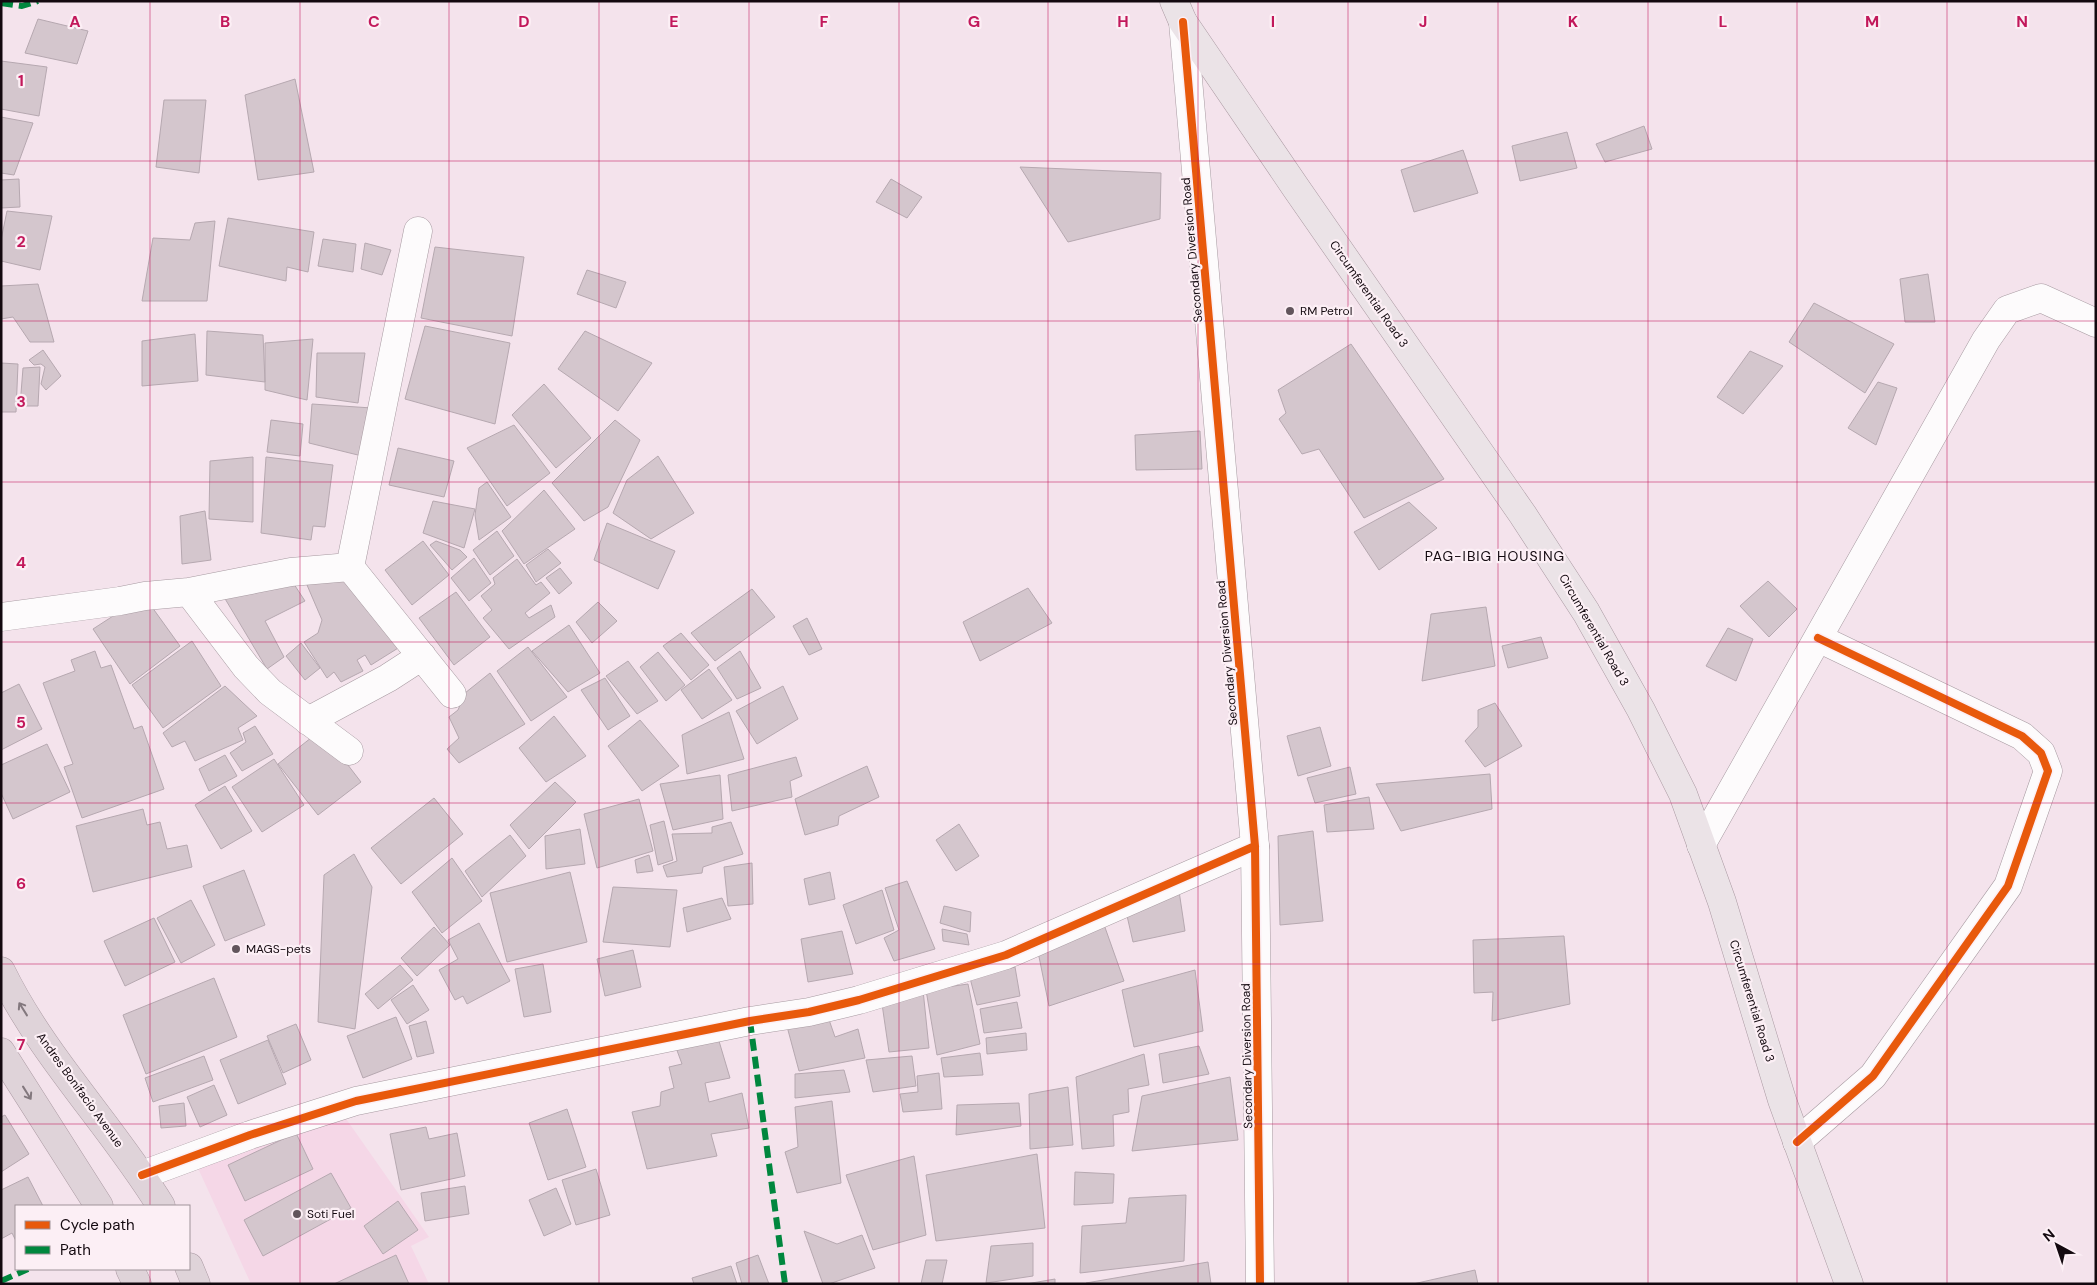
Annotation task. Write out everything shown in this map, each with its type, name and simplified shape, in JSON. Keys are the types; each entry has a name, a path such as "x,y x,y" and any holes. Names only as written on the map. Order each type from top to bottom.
{"highway":[{"name":"Andres Bonifacio Avenue","path":"1,971 47,1046 142,1175 160,1205"},
{"path":"1,1052 98,1205"},
{"path":"190,1269 196,1284"},
{"path":"130,1270 137,1284"}],"main road":[{"name":"Circumferential Road 3","path":"1178,12 1296,188 1524,515 1586,612 1641,710 1683,794 1722,902 1782,1100 1849,1284"}],"street":[{"name":"Secondary Diversion Road","path":"1178,12 1255,846 1260,1284"},
{"path":"350,566 418,231"},
{"path":"1701,846 1986,340 2006,310 2041,298 2096,323"},
{"path":"1,617 145,596 189,592 291,572 350,566"},
{"path":"350,566 452,694"},
{"path":"189,592 246,667 270,692 349,751"},
{"path":"1798,1142 1873,1076 2008,886 2048,771 2042,753 2022,736 1818,638"},
{"path":"308,721 388,678 422,656"},
{"path":"142,1175 250,1135 356,1101 741,1023 809,1012 859,1000 1006,954 1255,846"}],"shaded area":[{"path":"342,1113 429,1237 411,1246 429,1284 251,1284 197,1166"}],"building":[{"path":"38,19 88,31 77,64 25,53"},
{"path":"1,61 47,67 39,116 1,109"},
{"path":"295,79 314,172 258,180 245,95"},
{"path":"164,100 206,100 199,173 156,167"},
{"path":"1,117 33,123 14,175 1,173"},
{"path":"1644,126 1652,149 1605,162 1596,144"},
{"path":"1567,132 1577,168 1520,181 1512,146"},
{"path":"1463,150 1478,193 1414,212 1401,170"},
{"path":"1020,167 1161,173 1160,219 1068,242"},
{"path":"19,179 20,207 1,208 1,180"},
{"path":"891,179 922,197 907,218 876,202"},
{"path":"7,211 52,216 40,270 1,261 1,240"},
{"path":"228,218 314,232 308,272 287,267 286,281 219,266"},
{"path":"215,221 207,301 142,301 153,238 190,240 195,223"},
{"path":"323,239 356,244 353,272 318,266"},
{"path":"365,243 391,250 382,275 361,269"},
{"path":"435,247 524,257 512,336 421,318"},
{"path":"587,270 626,282 616,308 577,294"},
{"path":"1928,274 1935,322 1905,322 1900,279"},
{"path":"38,284 54,342 30,342 13,317 1,319 1,286"},
{"path":"1814,303 1894,344 1865,393 1789,342"},
{"path":"425,326 510,343 495,424 405,399"},
{"path":"207,331 263,335 265,382 206,375"},
{"path":"585,331 652,363 618,411 558,369"},
{"path":"195,334 198,381 142,386 142,341"},
{"path":"313,339 307,400 265,390 265,343"},
{"path":"1351,344 1444,479 1364,518 1319,449 1302,454 1279,419 1286,413 1278,390"},
{"path":"43,350 61,376 46,390 41,384 45,367 41,364 34,365 29,360"},
{"path":"1750,351 1783,366 1743,414 1717,397"},
{"path":"317,353 365,353 358,403 316,397"},
{"path":"1,363 18,364 16,412 1,412"},
{"path":"40,367 38,406 20,406 23,368"},
{"path":"1878,382 1897,388 1876,445 1848,428"},
{"path":"544,384 591,438 556,468 512,415"},
{"path":"312,404 372,408 362,456 309,443"},
{"path":"271,420 303,424 300,456 267,452"},
{"path":"615,420 640,440 608,507 584,521 552,483"},
{"path":"514,425 550,473 507,506 467,448"},
{"path":"1200,431 1202,469 1136,470 1135,435"},
{"path":"398,448 454,461 444,497 389,485"},
{"path":"658,456 694,513 651,539 613,513 627,480"},
{"path":"253,457 253,522 209,519 210,461"},
{"path":"266,457 333,465 325,527 313,526 311,540 261,533"},
{"path":"487,482 511,517 479,540 475,515 479,488"},
{"path":"544,490 575,529 524,564 502,531"},
{"path":"433,501 475,509 464,548 423,533"},
{"path":"1409,502 1437,528 1379,570 1354,532"},
{"path":"205,511 211,560 182,564 180,516"},
{"path":"607,523 675,551 658,589 594,560"},
{"path":"497,531 514,556 490,575 473,550"},
{"path":"423,541 449,575 412,605 385,570"},
{"path":"436,541 460,550 467,557 452,570 430,545"},
{"path":"548,549 561,563 536,582 526,565"},
{"path":"474,558 491,583 469,601 451,578"},
{"path":"517,559 536,585 541,582 550,593 525,613 529,618 551,605 555,617 509,649 483,618 492,610 481,596 495,584 493,578"},
{"path":"560,568 572,583 559,594 546,578"},
{"path":"350,569 403,645 371,665 365,655 357,660 363,671 341,682 334,672 327,678 304,642 318,633 322,620 307,585"},
{"path":"288,575 305,601 265,621 284,657 267,669 224,597"},
{"path":"1768,581 1797,609 1769,637 1740,606"},
{"path":"1028,588 1052,623 980,661 963,622"},
{"path":"752,589 775,617 715,661 691,633"},
{"path":"456,592 490,637 454,665 419,618"},
{"path":"144,596 180,646 130,684 93,629"},
{"path":"598,602 617,621 592,643 576,622"},
{"path":"1486,607 1495,666 1422,681 1431,614"},
{"path":"807,618 822,649 809,655 793,626"},
{"path":"569,625 600,673 568,692 532,651"},
{"path":"1728,628 1753,639 1736,681 1706,666"},
{"path":"681,633 709,665 691,680 663,646"},
{"path":"1541,637 1548,658 1508,668 1502,646"},
{"path":"192,641 221,686 163,728 132,685"},
{"path":"301,643 320,668 305,680 286,656"},
{"path":"528,647 567,697 531,721 497,671"},
{"path":"95,651 101,668 111,665 134,729 142,726 164,789 82,818 64,767 73,764 43,683 75,671 71,660"},
{"path":"740,651 761,688 737,699 717,668"},
{"path":"658,652 685,685 666,701 640,667"},
{"path":"628,661 658,701 637,714 606,676"},
{"path":"709,669 732,700 702,719 681,690"},
{"path":"490,673 525,724 459,763 447,749 459,738 449,717 458,710 465,693"},
{"path":"605,678 630,716 608,730 581,690"},
{"path":"19,684 42,729 1,750 1,693"},
{"path":"225,686 257,716 238,728 243,740 195,761 185,741 172,747 163,733"},
{"path":"783,686 798,719 757,744 736,711"},
{"path":"1495,703 1522,746 1485,767 1465,741 1478,727 1478,710"},
{"path":"729,712 744,759 687,774 682,735"},
{"path":"554,716 586,756 546,782 519,748"},
{"path":"640,720 679,766 642,791 608,746"},
{"path":"255,726 273,754 242,771 230,753 246,742 243,733"},
{"path":"1320,727 1331,766 1298,776 1287,736"},
{"path":"321,730 361,782 318,815 278,764"},
{"path":"47,744 70,792 13,819 1,793 1,765"},
{"path":"225,755 237,776 209,791 199,769"},
{"path":"796,757 802,776 790,781 792,797 732,811 728,775"},
{"path":"274,759 304,805 262,832 232,787"},
{"path":"867,766 879,797 839,816 838,825 805,835 795,799"},
{"path":"1350,767 1356,794 1315,803 1307,778"},
{"path":"1490,774 1492,809 1401,831 1376,784"},
{"path":"720,775 723,819 673,830 660,784"},
{"path":"555,782 576,802 529,849 510,825"},
{"path":"225,786 252,831 221,849 195,805"},
{"path":"1369,797 1374,829 1327,832 1324,805"},
{"path":"434,798 463,834 401,884 371,848"},
{"path":"639,799 653,851 597,868 584,814"},
{"path":"143,809 147,825 160,822 167,849 187,845 192,867 93,892 76,826"},
{"path":"664,821 673,860 658,865 650,825"},
{"path":"731,822 743,854 703,867 702,873 667,877 663,866 677,861 672,834 712,833 712,827"},
{"path":"959,824 979,856 956,871 936,840"},
{"path":"580,829 585,864 546,869 545,836"},
{"path":"1313,831 1323,921 1280,925 1278,836"},
{"path":"510,835 526,856 482,897 465,871"},
{"path":"354,854 372,887 355,1029 318,1022 324,875"},
{"path":"649,855 653,871 637,873 635,860"},
{"path":"452,858 482,901 442,933 412,892"},
{"path":"752,863 753,904 728,906 724,867"},
{"path":"244,870 265,925 225,941 203,886"},
{"path":"570,872 587,942 507,962 490,893"},
{"path":"830,872 835,899 809,905 804,879"},
{"path":"907,881 935,949 894,961 884,938 899,930 885,888"},
{"path":"613,887 677,890 670,947 603,942"},
{"path":"882,890 894,930 856,944 843,905"},
{"path":"1179,891 1185,931 1133,942 1125,907"},
{"path":"722,898 731,919 687,932 683,908"},
{"path":"191,900 215,945 181,963 157,918"},
{"path":"944,906 971,912 970,932 940,923"},
{"path":"154,918 175,962 125,986 104,941"},
{"path":"1102,919 1124,981 1049,1006 1036,942"},
{"path":"479,923 510,981 467,1004 463,996 455,1000 439,970 458,959 448,940"},
{"path":"434,927 450,945 417,976 401,958"},
{"path":"942,929 967,934 969,945 943,941"},
{"path":"842,931 853,974 808,982 801,939"},
{"path":"1564,936 1570,1004 1492,1021 1493,992 1474,993 1473,940"},
{"path":"633,950 641,987 605,996 597,959"},
{"path":"543,964 551,1012 524,1017 515,969"},
{"path":"400,965 413,980 378,1009 365,994"},
{"path":"1015,967 1020,996 977,1005 970,978"},
{"path":"1195,970 1203,1031 1134,1047 1122,990"},
{"path":"214,978 237,1037 146,1074 123,1015"},
{"path":"968,984 980,1044 937,1055 926,990"},
{"path":"413,985 429,1010 407,1024 391,1000"},
{"path":"923,990 929,1048 889,1052 881,997"},
{"path":"1017,1002 1022,1028 984,1033 980,1009"},
{"path":"826,1011 835,1037 858,1029 865,1058 799,1071 785,1019"},
{"path":"396,1017 412,1059 363,1078 347,1036"},
{"path":"426,1021 434,1053 417,1057 409,1026"},
{"path":"296,1024 311,1060 283,1073 267,1036"},
{"path":"716,1031 730,1078 705,1083 709,1102 742,1093 749,1128 711,1134 717,1156 647,1169 632,1112 660,1106 661,1092 674,1088 669,1067 682,1064 675,1045"},
{"path":"1026,1033 1027,1050 987,1054 986,1038"},
{"path":"268,1040 286,1084 238,1104 220,1060"},
{"path":"1199,1046 1209,1074 1163,1083 1159,1054"},
{"path":"980,1053 983,1075 944,1077 941,1058"},
{"path":"1144,1054 1149,1085 1128,1089 1129,1112 1113,1115 1114,1146 1082,1149 1076,1077"},
{"path":"204,1056 213,1080 153,1102 145,1078"},
{"path":"912,1056 916,1086 873,1092 866,1060"},
{"path":"844,1070 850,1092 795,1098 795,1074"},
{"path":"939,1073 942,1109 903,1112 900,1094 918,1092 917,1076"},
{"path":"1230,1077 1238,1140 1132,1151 1142,1096"},
{"path":"214,1085 227,1115 200,1127 187,1097"},
{"path":"1068,1087 1073,1145 1030,1149 1029,1094"},
{"path":"832,1101 841,1183 797,1193 785,1152 798,1147 795,1107"},
{"path":"184,1103 186,1126 161,1128 159,1106"},
{"path":"1019,1103 1021,1126 956,1135 957,1105"},
{"path":"567,1109 586,1167 548,1180 529,1123"},
{"path":"5,1115 29,1154 1,1172 1,1117"},
{"path":"426,1127 429,1139 457,1133 465,1176 401,1190 390,1134"},
{"path":"296,1133 313,1169 245,1201 228,1165"},
{"path":"1037,1154 1045,1228 936,1241 926,1175"},
{"path":"914,1156 926,1235 873,1250 846,1175"},
{"path":"596,1169 610,1215 576,1225 562,1180"},
{"path":"1075,1172 1114,1174 1113,1203 1074,1205"},
{"name":"Soti Fuel","path":"331,1173 351,1208 263,1256 244,1220"},
{"path":"28,1177 42,1205 15,1205 15,1239 12,1233 1,1239 1,1190"},
{"path":"465,1186 469,1214 425,1221 421,1193"},
{"path":"556,1188 571,1224 544,1236 529,1200"},
{"path":"1186,1195 1184,1261 1080,1273 1082,1226 1126,1223 1129,1198"},
{"path":"398,1201 418,1230 383,1254 364,1226"},
{"path":"804,1231 837,1244 862,1235 875,1268 829,1284 823,1284"},
{"path":"1033,1243 1033,1276 986,1283 991,1246"},
{"path":"396,1255 409,1284 334,1284"},
{"path":"758,1255 769,1284 742,1284 736,1263"},
{"path":"926,1260 947,1260 942,1284 921,1284"},
{"path":"1208,1262 1211,1284 1086,1284 1086,1283"},
{"path":"731,1266 737,1284 694,1284 692,1278"},
{"path":"1475,1270 1478,1284 1413,1284"},
{"path":"1055,1279 1055,1284 1026,1284"}],"marked path":[{"path":"1,3 22,6 38,1"},
{"path":"750,1021 785,1284"},
{"path":"1,1281 26,1270"}],"cycle path":[{"path":"1183,22 1255,846 1260,1284"},
{"path":"1797,1142 1873,1076 2008,886 2048,771 2041,753 2022,736 1818,638"},
{"path":"142,1175 250,1135 356,1101 750,1021 809,1012 859,1000 1006,955 1255,846"}],"place":[{"name":"RM Petrol","path":"1290,311"},
{"name":"MAGS-pets","path":"236,949"},
{"name":"Soti Fuel","path":"297,1214"}],"district":[{"name":"PAG-IBIG HOUSING","path":"1495,556"}]}
